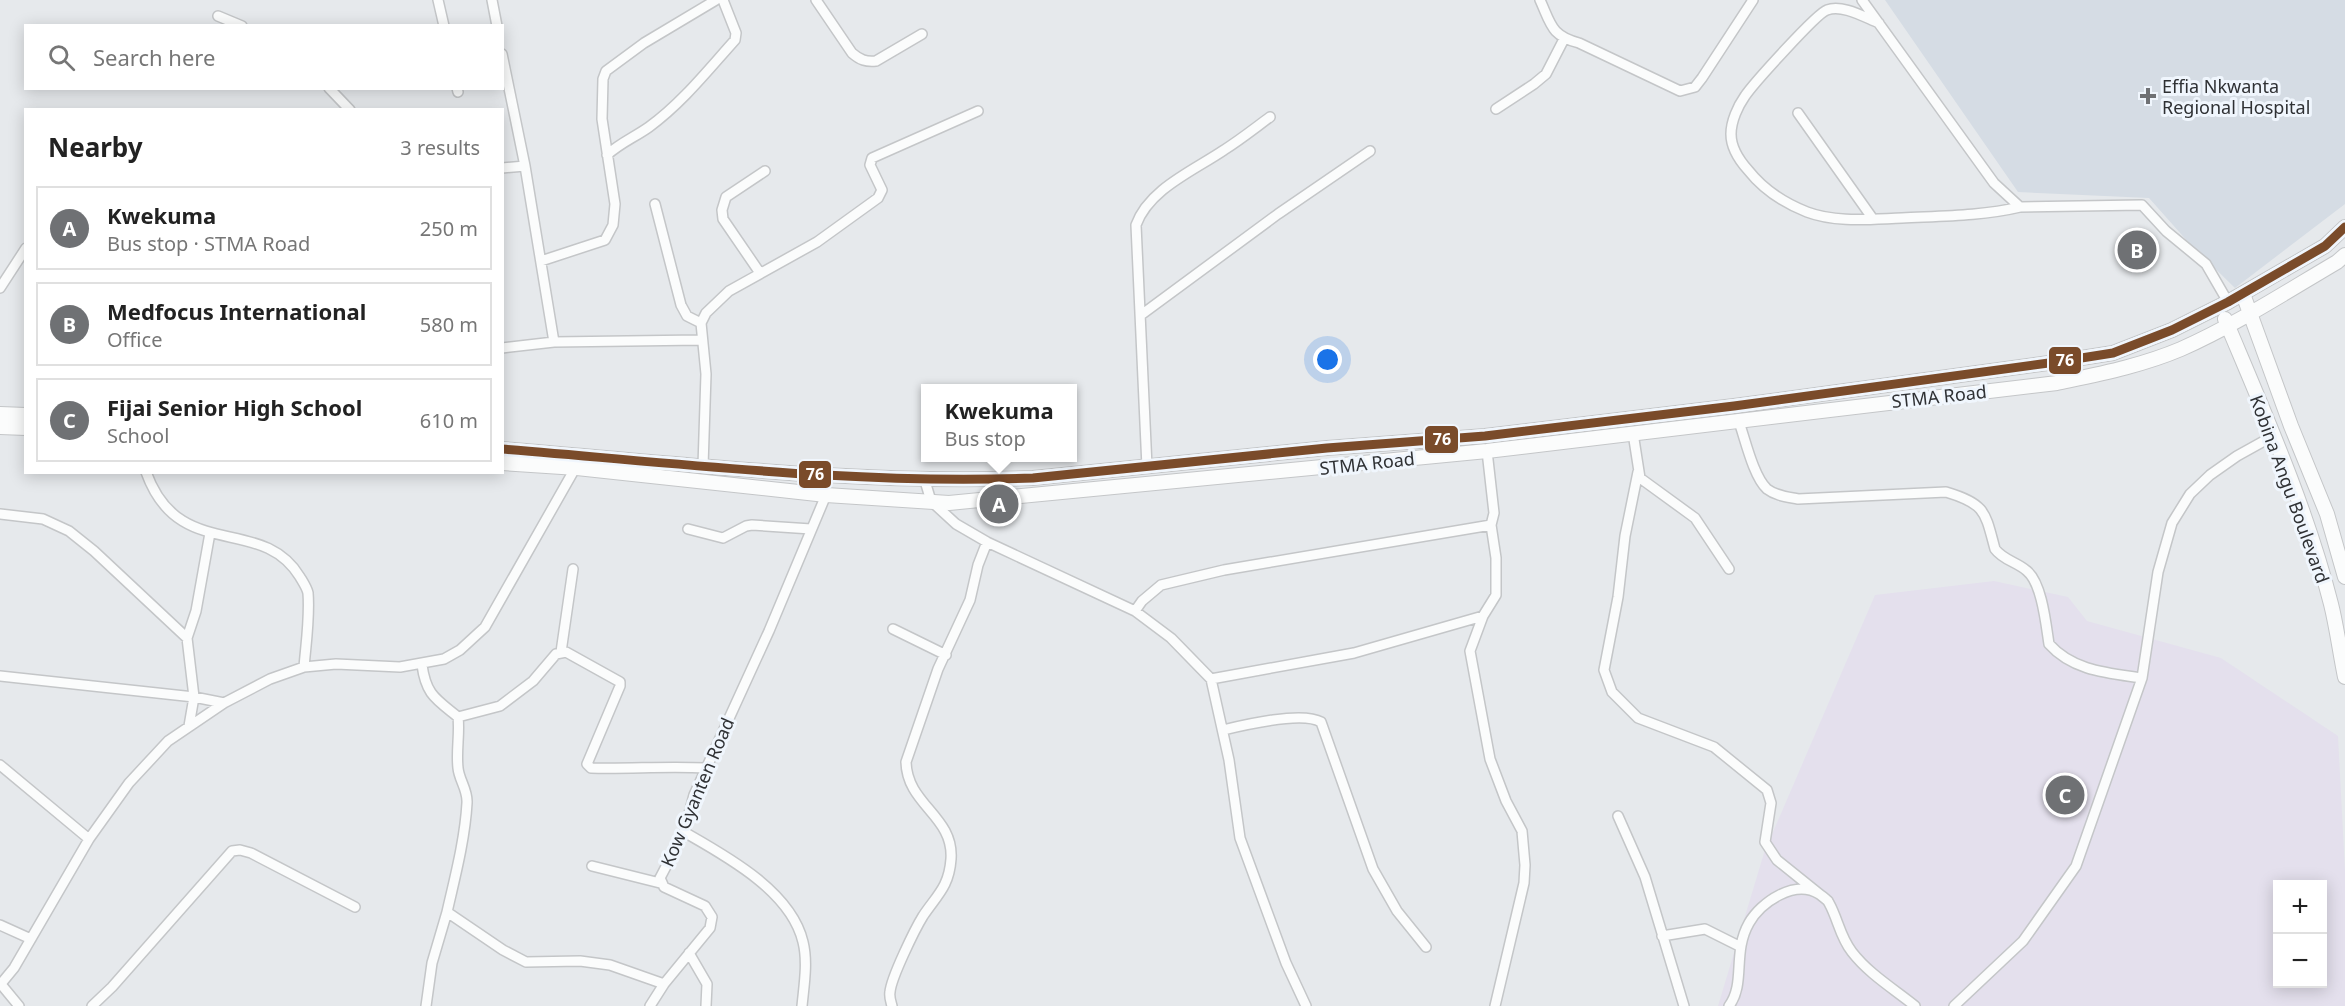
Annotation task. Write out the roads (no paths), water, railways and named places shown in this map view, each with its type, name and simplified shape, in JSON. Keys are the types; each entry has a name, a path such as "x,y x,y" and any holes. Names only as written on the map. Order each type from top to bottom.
{"main road":[{"name":"STMA Road","path":"504,463 578,461 703,466 831,477 925,481 1033,478 1327,448 1485,436 1734,406 2113,353 2172,330 2243,294 2325,246 2345,226"},
{"name":"STMA Road","path":"504,449 826,495 949,502 1487,451 2068,381 2122,369 2180,349 2227,325 2337,262 2345,255"},
{"name":"Kobina Angu Boulevard","path":"2243,294 2291,426 2327,514 2345,577"},
{"name":"Kobina Angu Boulevard","path":"2224,304 2227,325 2305,520 2331,604 2345,676"},
{"path":"0,414 24,415"},
{"path":"2273,436 2291,426"},
{"path":"0,427 24,428"}],"street":[{"path":"439,0 444,24"},
{"path":"492,0 497,24"},
{"path":"541,261 605,240 610,234 615,204 602,119 603,79 606,71 644,43 716,0"},
{"path":"606,155 648,128 672,108 735,40 736,33 723,0"},
{"path":"816,0 852,53 868,62 876,61 922,34"},
{"path":"1539,0 1552,26 1564,39 1579,43 1680,91 1695,87 1718,57 1753,0"},
{"path":"1862,0 1994,183 2020,207"},
{"path":"1879,23 1839,8 1822,12 1750,89 1734,118 1731,133 1738,158 1755,180 1769,192 1807,212 1848,219 1999,212 2020,207 2142,205 2166,231 2206,264 2224,304"},
{"path":"218,16 237,24"},
{"path":"1496,109 1546,74 1564,39"},
{"path":"504,64 525,166 554,342"},
{"path":"331,90 348,108"},
{"path":"703,466 706,374 701,323 706,313 722,296 817,242 878,198 882,190 870,165 872,158 978,111"},
{"path":"1798,113 1873,219"},
{"path":"1148,467 1136,225 1140,212 1166,188 1270,117"},
{"path":"1141,315 1278,214 1371,152"},
{"path":"504,168 525,166"},
{"path":"760,273 723,219 722,210 726,197 765,171"},
{"path":"655,204 681,305 687,316 701,323"},
{"path":"0,288 24,251"},
{"path":"504,348 554,342 701,340"},
{"path":"1738,420 1758,475 1767,488 1778,495 1798,499 1946,492 1967,498 1985,513 1995,549 1999,554 2027,570 2035,579 2049,644 2054,650 2091,670 2142,678"},
{"path":"1634,433 1640,478 1695,518 1729,569"},
{"path":"1954,1006 2023,941 2076,866 2142,678 2158,572 2172,523 2190,494 2210,475 2237,456 2273,436"},
{"path":"1487,451 1494,513 1491,525 1496,558 1496,595 1471,645 1471,657 1490,759 1506,801 1522,831 1525,865 1524,883 1495,1006"},
{"path":"19,1006 1,984 31,939 89,839 129,783 168,741 224,704 270,679 304,667 336,664 400,667 422,665 444,659 460,650 485,627 578,461"},
{"path":"1638,472 1625,536 1618,597 1604,670 1612,692 1638,718 1714,747 1767,790 1771,803 1765,842 1777,860 1828,901 1839,930 1852,952 1878,977 1915,1006"},
{"path":"147,474 152,489 171,514 190,526 210,533 263,544 279,553 293,567 308,591 304,667"},
{"path":"925,481 931,501 956,524 987,542 1135,611 1171,638 1211,679 1231,770 1240,838 1286,963 1306,1006"},
{"name":"Kow Gyanten Road","path":"650,1006 664,984 710,927 712,917 705,906 664,887 660,883 660,878 684,832 694,795 769,631 826,495"},
{"path":"0,514 43,519 69,531 188,638"},
{"path":"688,529 723,538 752,525 811,529"},
{"path":"1135,611 1142,601 1161,585 1224,570 1491,525"},
{"path":"189,726 195,697 188,638 196,611 210,533"},
{"path":"891,1006 890,991 895,975 922,919 947,883 951,858 950,843 944,829 939,819 916,796 906,772 906,762 938,669 970,600 978,565 987,542"},
{"path":"561,652 573,569"},
{"path":"1211,679 1354,653 1484,616"},
{"path":"893,629 946,655"},
{"path":"458,717 500,706 533,681 556,654 566,652 620,682 588,759 587,764 591,768 706,768"},
{"path":"422,665 424,682 435,700 458,717"},
{"path":"0,676 195,697 224,704"},
{"path":"426,1006 432,963 459,861 467,802 466,791 458,771 456,742 458,717"},
{"path":"1222,730 1280,720 1309,718 1321,722 1372,868 1397,910 1426,947"},
{"path":"0,765 89,839"},
{"path":"1618,816 1645,877 1684,1006"},
{"path":"684,832 730,859 776,896 795,918 803,942 806,963 802,1006"},
{"path":"92,1006 112,987 232,851 240,850 251,853 355,907"},
{"path":"592,866 660,883"},
{"path":"1729,1006 1738,989 1739,946 1750,921 1762,906 1776,897 1802,889 1816,892 1828,901"},
{"path":"447,912 503,950 526,962 580,961 610,965 664,984"},
{"path":"0,926 31,939"},
{"path":"1662,936 1705,929 1739,946"},
{"path":"689,953 707,984 706,1006"}],"place":[{"name":"Effia Nkwanta Regional Hospital","path":"2148,96"},
{"name":"Medfocus International","path":"2137,250"},
{"name":"Kwekuma","path":"999,504"},
{"name":"Fijai Senior High School","path":"2065,795"}]}
